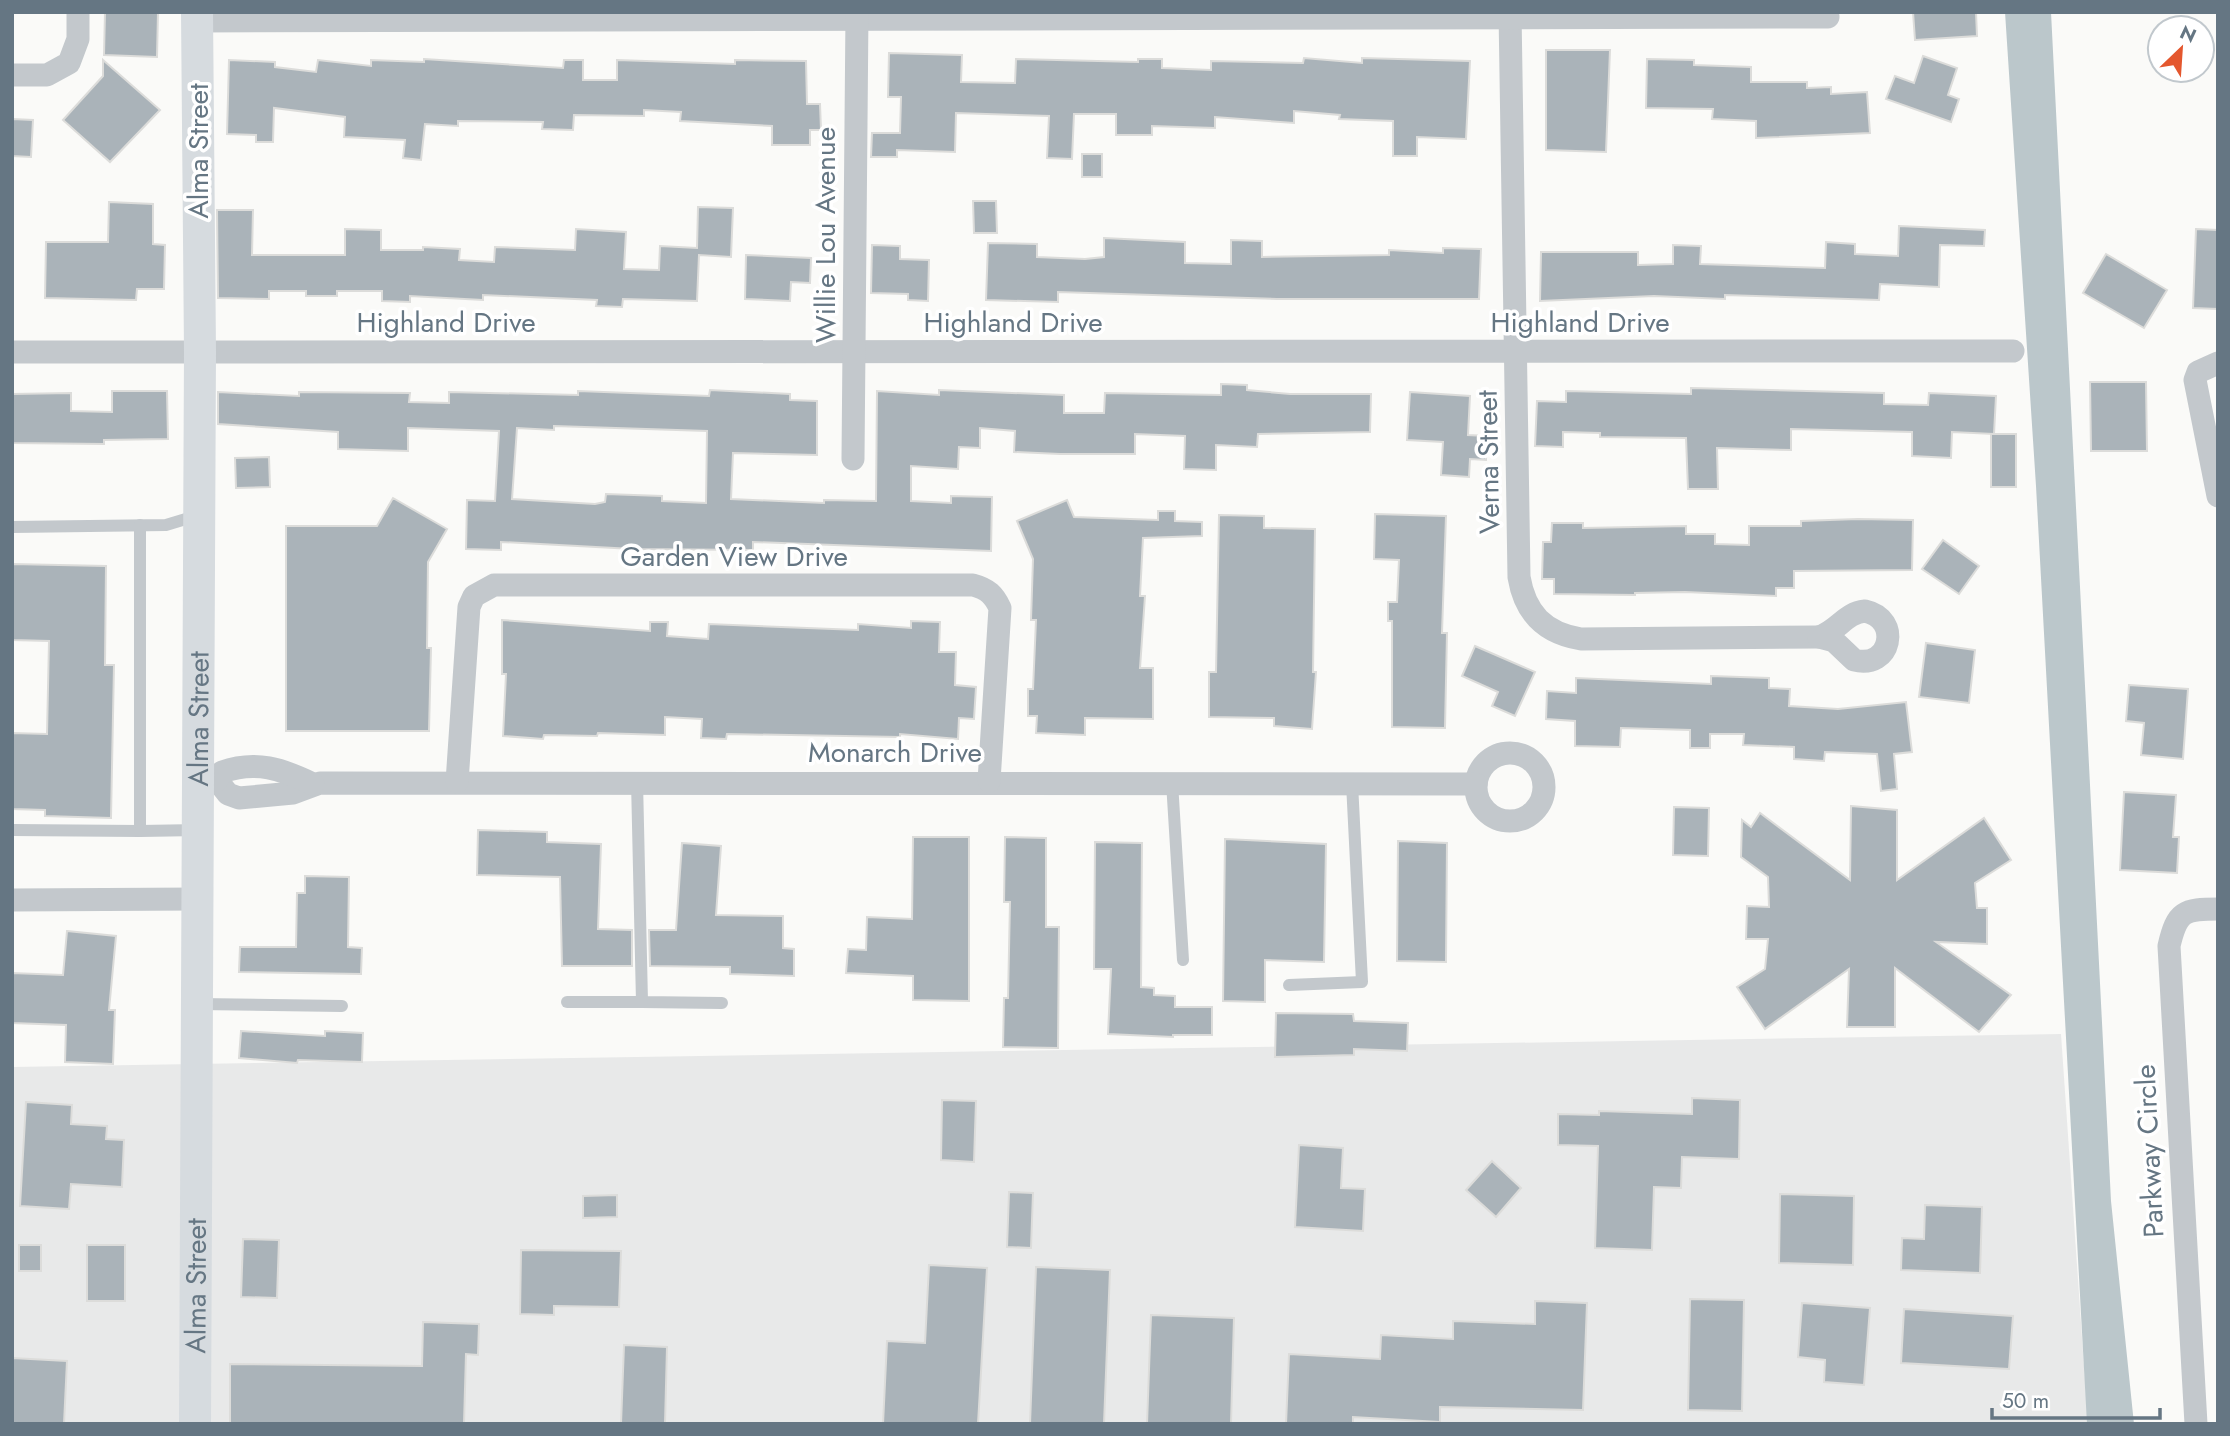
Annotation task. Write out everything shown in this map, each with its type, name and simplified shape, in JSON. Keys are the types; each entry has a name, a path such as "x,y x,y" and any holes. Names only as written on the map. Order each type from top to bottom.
{"street":[{"path":"12,75 47,75 69,63 78,39 78,12"},
{"path":"197,16 1828,17"},
{"name":"Alma Street","path":"195,1424 199,830 208,780 200,514 197,16"},
{"name":"Willie Lou Avenue","path":"853,458 857,16"},
{"name":"Verna Street","path":"1510,16 1519,577 1522,597 1538,621 1563,636 1581,639 1819,637"},
{"name":"Highland Drive","path":"12,352 2013,351"},
{"path":"2218,363 2198,372 2195,380 2218,496"},
{"name":"Garden View Drive","path":"457,782 469,607 474,596 494,585 973,585 985,588 995,597 1000,608 989,782"},
{"name":"Monarch Drive","path":"313,784 279,768 260,766 239,766 208,780 239,799 293,793 313,784 457,782 1476,784"},
{"path":"12,900 198,899"},
{"name":"Parkway Circle","path":"2196,1424 2169,946 2174,927 2182,914 2191,909 2218,909"}],"lane":[{"path":"12,527 166,525 200,514"},
{"path":"140,525 140,831"},
{"path":"637,781 642,1002"},
{"path":"1172,782 1183,960"},
{"path":"1289,985 1362,982 1352,783"},
{"path":"12,830 199,830"},
{"path":"568,1002 722,1003"},
{"path":"198,1004 342,1006"}],"shaded area":[{"path":"2005,12 2051,12 2111,1201 2134,1424 2087,1424 2036,486"},
{"path":"2061,1034 2088,1424 12,1424 12,1067"}],"building":[{"path":"105,12 158,12 157,57 104,55"},
{"path":"1913,12 1976,12 1977,36 1915,40"},
{"path":"1546,50 1610,50 1606,152 1546,150"},
{"path":"889,53 962,55 961,82 1015,83 1016,59 1138,62 1138,59 1162,59 1162,68 1211,70 1211,61 1303,63 1304,58 1362,63 1362,58 1470,61 1466,139 1417,137 1417,156 1393,156 1393,121 1339,119 1340,115 1294,111 1294,123 1215,117 1215,128 1152,126 1152,135 1116,135 1116,114 1074,114 1072,159 1047,158 1049,116 956,113 955,152 897,150 897,157 871,157 872,133 900,133 901,97 888,97"},
{"path":"1923,56 1957,68 1948,95 1959,99 1951,122 1886,99 1895,76 1914,83"},
{"path":"424,59 563,68 564,60 583,60 583,80 617,80 617,60 735,64 735,60 806,61 807,104 820,104 821,130 810,130 810,145 772,145 772,126 680,121 681,112 644,110 644,116 574,115 573,130 542,129 543,122 458,121 458,126 425,124 421,160 403,158 405,140 344,137 345,117 274,108 273,142 256,142 256,135 227,134 229,60 275,62 275,67 316,72 318,60 371,66 371,60 424,62"},
{"path":"1647,59 1694,60 1694,65 1751,67 1751,82 1807,82 1807,88 1831,87 1831,94 1867,92 1870,133 1756,138 1756,121 1712,119 1713,109 1646,108"},
{"path":"103,60 160,110 110,162 63,120 103,76"},
{"path":"12,119 33,120 31,157 12,156"},
{"path":"1082,154 1102,154 1102,177 1082,177"},
{"path":"973,201 996,201 997,233 974,233"},
{"path":"109,202 153,204 153,244 165,245 164,289 137,289 136,300 45,298 46,242 108,242"},
{"path":"698,207 733,208 731,257 699,255 697,301 623,299 622,307 596,306 597,300 483,295 483,300 410,296 410,302 382,301 382,291 337,291 337,296 306,296 306,291 269,291 269,299 218,298 217,210 253,210 252,255 345,255 345,229 381,230 381,250 423,250 423,247 460,249 459,260 494,262 495,247 575,250 576,229 626,232 624,269 659,270 660,246 697,248"},
{"path":"1899,226 1985,230 1984,246 1940,245 1939,287 1880,284 1879,300 1725,295 1725,299 1654,296 1540,301 1541,252 1638,252 1638,265 1673,264 1673,245 1701,246 1700,264 1825,268 1826,242 1855,244 1855,254 1898,256"},
{"path":"2196,229 2218,230 2218,309 2193,308"},
{"path":"1104,238 1185,242 1185,263 1231,264 1231,240 1262,241 1262,257 1389,255 1389,250 1443,253 1443,248 1481,249 1479,299 1277,299 1058,292 1058,302 986,300 988,243 1037,244 1037,257 1085,259 1104,257"},
{"path":"872,245 900,246 900,259 929,260 928,301 908,300 908,294 871,293"},
{"path":"2106,254 2167,290 2144,328 2083,293"},
{"path":"746,255 811,258 810,283 791,282 790,301 745,299"},
{"path":"2090,382 2146,382 2147,451 2091,451"},
{"path":"1221,384 1247,385 1247,390 1290,394 1371,394 1370,432 1258,434 1257,447 1216,445 1216,470 1184,469 1185,436 1135,434 1135,454 1060,454 1014,452 1015,431 980,428 980,448 959,447 958,469 911,466 911,501 951,503 951,496 992,497 991,551 753,542 753,550 633,549 501,542 501,550 466,549 467,500 495,501 499,431 408,428 408,451 338,449 338,432 218,424 218,392 299,396 299,392 410,393 409,402 449,403 449,392 578,395 578,391 709,396 710,390 790,394 790,400 817,401 817,455 733,453 731,499 824,503 824,500 876,501 877,391 939,395 939,390 1064,395 1064,413 1104,413 1105,393 1221,395","holes":["554,426 707,431 706,503 662,501 662,496 606,494 605,502 595,504 512,499 517,428 554,430"]},
{"path":"1691,388 1884,393 1884,404 1928,405 1929,393 1996,396 1994,434 1952,432 1951,458 1912,456 1912,432 1791,429 1791,450 1717,448 1718,489 1688,489 1686,438 1600,437 1600,433 1563,432 1563,447 1535,446 1537,401 1566,402 1566,391 1691,394"},
{"path":"112,391 167,391 168,439 104,440 104,444 12,443 12,394 71,393 71,411 112,412"},
{"path":"1410,392 1470,396 1468,435 1487,436 1486,460 1470,459 1469,477 1441,475 1443,442 1407,440"},
{"path":"1991,434 2016,434 2016,487 1991,487"},
{"path":"269,457 270,487 236,488 235,458"},
{"path":"393,498 447,529 428,562 427,648 431,648 429,731 286,731 286,526 377,526"},
{"path":"1067,500 1074,517 1158,520 1158,511 1175,511 1175,521 1202,522 1202,536 1143,538 1140,596 1145,596 1140,668 1153,668 1153,719 1085,718 1085,735 1036,733 1037,716 1028,716 1028,689 1033,689 1036,620 1031,620 1033,559 1017,521"},
{"path":"1375,514 1446,516 1442,633 1447,633 1445,728 1392,727 1392,621 1388,621 1388,602 1397,602 1399,560 1374,559"},
{"path":"1219,515 1264,516 1264,528 1315,529 1313,672 1316,672 1312,729 1274,726 1274,718 1209,717 1209,672 1216,672"},
{"path":"1913,520 1912,570 1794,571 1794,588 1776,588 1776,596 1685,592 1635,595 1554,594 1554,579 1542,579 1543,542 1551,542 1552,523 1583,523 1583,528 1686,526 1686,534 1715,534 1715,544 1749,545 1749,526 1801,526 1801,521"},
{"path":"1943,540 1979,566 1959,594 1922,569"},
{"path":"12,564 106,566 105,665 114,665 111,818 45,816 45,810 12,809 12,733 47,734 49,641 12,640"},
{"path":"502,620 650,631 650,622 668,622 667,636 708,639 709,624 858,630 858,624 911,628 911,621 940,622 939,652 956,652 955,685 976,687 974,719 959,718 958,739 900,734 900,737 727,734 726,739 701,738 702,719 665,717 665,735 598,733 597,736 544,735 543,739 503,736 506,674 502,674"},
{"path":"1926,643 1975,650 1969,703 1919,697"},
{"path":"1475,646 1535,672 1515,716 1492,706 1498,692 1462,676"},
{"path":"1711,676 1769,678 1769,688 1790,689 1789,706 1838,709 1906,702 1912,752 1894,754 1897,789 1881,791 1877,754 1825,752 1824,761 1794,759 1794,747 1743,745 1744,734 1710,734 1710,748 1690,748 1690,730 1621,728 1620,747 1575,746 1575,721 1546,719 1547,691 1576,693 1576,678 1711,684"},
{"path":"2129,685 2188,689 2183,759 2141,755 2144,723 2126,721"},
{"path":"2124,792 2176,795 2173,837 2179,837 2177,873 2120,870"},
{"path":"1851,806 1897,810 1897,880 1984,818 2011,860 1975,883 1977,908 1987,908 1987,944 1936,942 2011,995 1979,1032 1895,968 1895,1027 1847,1027 1849,969 1765,1029 1737,987 1765,969 1768,939 1746,939 1747,906 1769,907 1768,877 1741,857 1742,820 1751,827 1760,813 1850,880"},
{"path":"1674,807 1709,808 1708,856 1673,855"},
{"path":"478,830 547,832 547,842 601,844 598,929 632,930 632,966 562,966 560,877 477,875"},
{"path":"913,837 969,837 969,1001 913,1000 913,976 846,973 848,949 866,950 867,917 912,919"},
{"path":"1005,837 1046,838 1046,927 1059,927 1058,1048 1003,1047 1004,998 1008,998 1010,902 1004,902"},
{"path":"1225,839 1326,844 1324,962 1265,960 1265,1002 1223,1001"},
{"path":"1398,841 1447,843 1446,962 1397,961"},
{"path":"1095,842 1142,843 1141,987 1154,988 1154,995 1175,996 1175,1007 1212,1007 1212,1035 1173,1037 1108,1034 1111,969 1094,969"},
{"path":"682,843 721,846 716,915 783,916 783,948 794,949 794,976 730,974 730,967 650,966 649,930 676,930"},
{"path":"305,876 349,877 348,947 362,948 361,974 239,972 240,947 296,947 297,893 305,893"},
{"path":"67,931 116,936 109,1010 115,1010 113,1064 65,1062 66,1025 12,1023 12,973 63,975"},
{"path":"1276,1013 1353,1014 1354,1021 1408,1023 1407,1051 1354,1049 1354,1055 1275,1057"},
{"path":"241,1031 325,1036 325,1031 363,1033 362,1062 298,1060 297,1063 239,1058"},
{"path":"1692,1098 1740,1100 1739,1159 1682,1157 1681,1188 1654,1187 1652,1250 1595,1248 1598,1146 1558,1145 1558,1114 1599,1115 1599,1111 1692,1114"},
{"path":"942,1100 976,1101 974,1162 941,1160"},
{"path":"26,1102 72,1105 71,1124 107,1126 106,1139 124,1140 122,1187 71,1184 69,1209 20,1206"},
{"path":"1299,1145 1343,1148 1341,1188 1365,1189 1363,1231 1295,1227"},
{"path":"1492,1161 1521,1188 1496,1217 1466,1190"},
{"path":"1009,1192 1033,1193 1031,1248 1007,1247"},
{"path":"1780,1194 1854,1196 1853,1265 1779,1263"},
{"path":"617,1195 617,1217 583,1218 583,1196"},
{"path":"1925,1205 1982,1207 1980,1273 1901,1270 1902,1238 1924,1239"},
{"path":"243,1239 279,1240 277,1298 241,1297"},
{"path":"19,1245 41,1245 41,1271 19,1271"},
{"path":"87,1245 125,1245 125,1301 87,1301"},
{"path":"521,1250 621,1251 619,1307 554,1306 554,1315 520,1314"},
{"path":"929,1265 987,1268 978,1424 883,1424 887,1341 925,1343"},
{"path":"1036,1267 1110,1270 1104,1424 1030,1424"},
{"path":"1690,1299 1744,1300 1742,1411 1688,1410"},
{"path":"1535,1301 1587,1303 1583,1410 1440,1407 1440,1422 1353,1417 1353,1424 1286,1424 1289,1354 1380,1359 1381,1335 1453,1339 1453,1321 1535,1324"},
{"path":"1802,1303 1870,1308 1864,1385 1824,1382 1825,1360 1798,1357"},
{"path":"1904,1309 2013,1316 2009,1369 1901,1363"},
{"path":"1151,1315 1234,1318 1231,1424 1147,1424"},
{"path":"423,1322 479,1324 478,1355 466,1354 464,1424 230,1424 230,1364 422,1366"},
{"path":"624,1345 667,1347 665,1424 621,1424"},
{"path":"12,1358 67,1361 64,1424 12,1424"}]}
